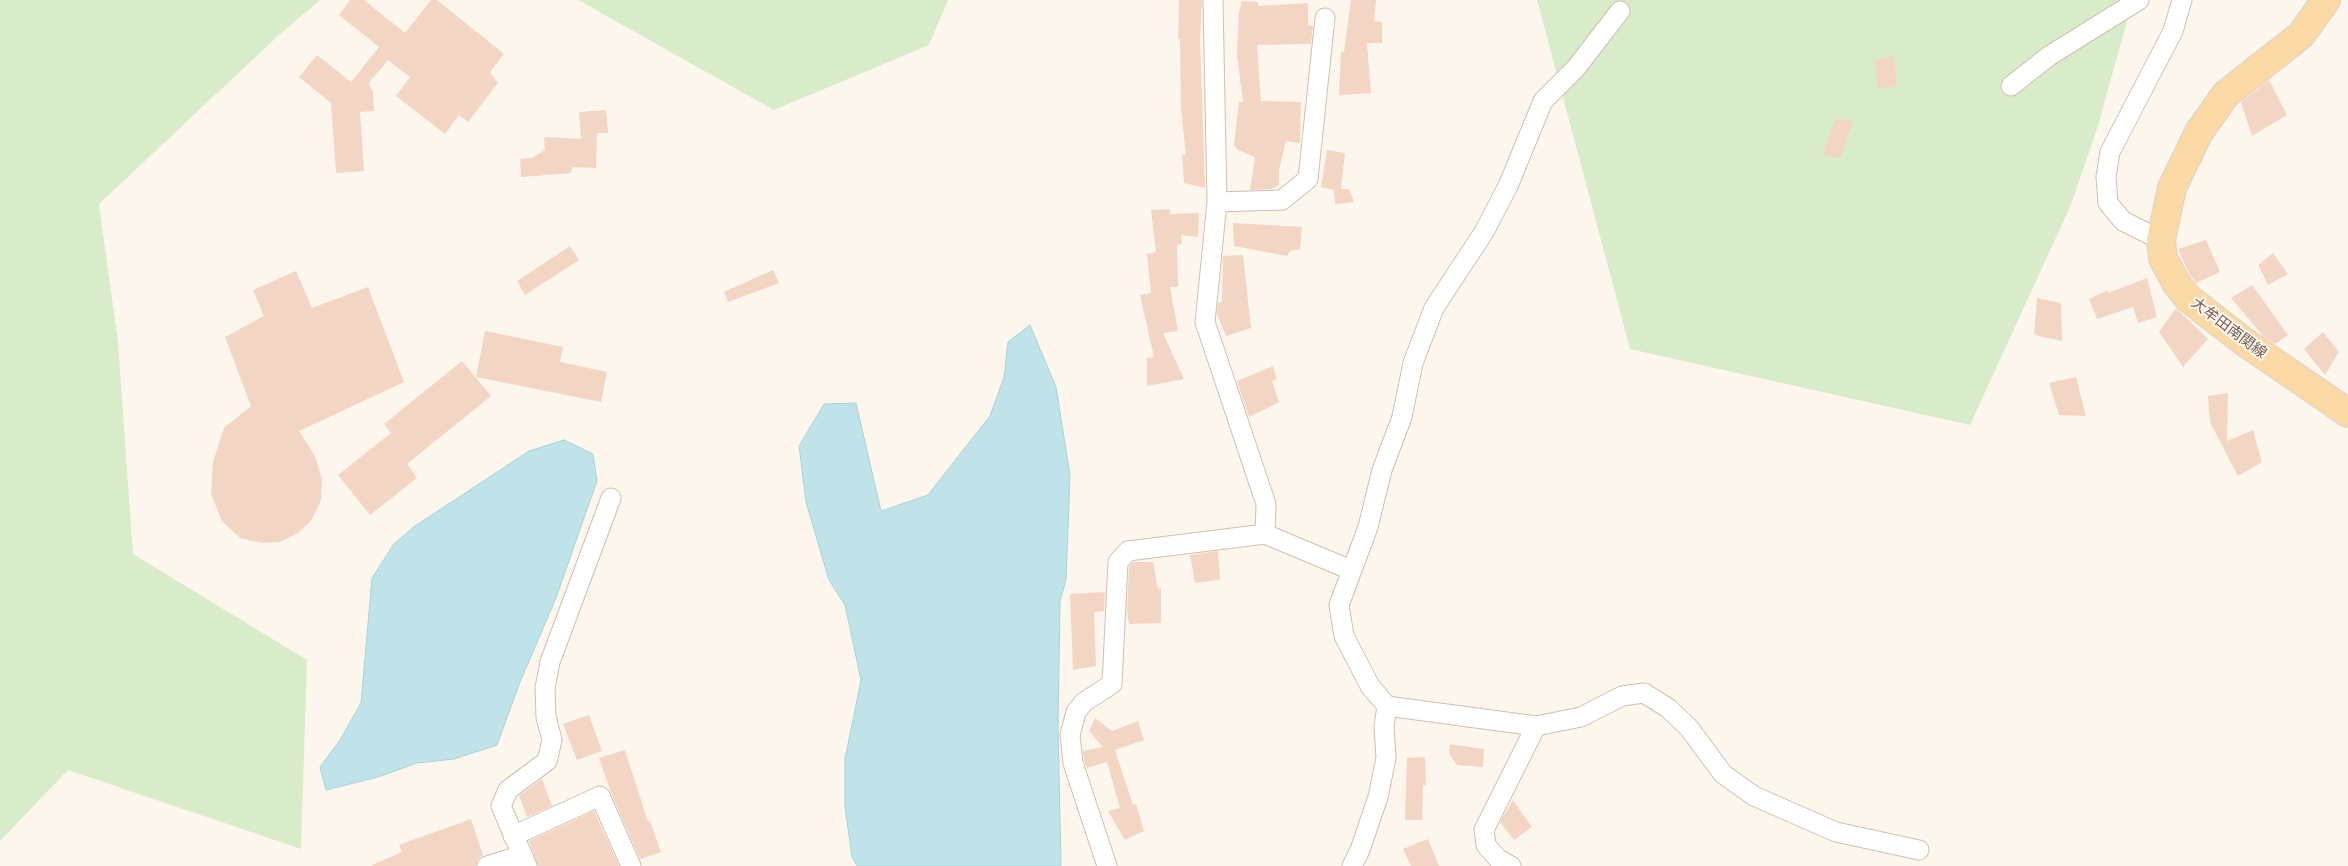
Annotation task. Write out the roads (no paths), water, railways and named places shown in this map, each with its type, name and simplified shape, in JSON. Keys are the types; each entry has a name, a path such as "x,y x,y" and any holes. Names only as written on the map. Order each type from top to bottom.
{"main road":[{"name":"大牟田南関線","path":"2326,0 2301,35 2226,94 2199,132 2172,188 2161,240 2163,258 2176,283 2188,298 2243,341 2348,413"}],"street":[{"path":"1213,0 1217,202 1205,322 1266,504 1265,534"},
{"path":"2011,86 2049,56 2139,0"},
{"path":"2161,240 2123,220 2108,203 2106,177 2110,152 2173,31 2182,0"},
{"path":"1620,11 1576,68 1543,101 1508,186 1484,232 1434,308 1413,363 1402,417 1382,470 1368,527 1339,604 1344,636 1370,686 1387,706 1536,726 1581,718 1622,696 1644,693 1668,708 1689,728 1723,774 1754,796 1836,832 1919,850"},
{"path":"1217,202 1282,200 1308,179 1325,18"},
{"path":"487,866 525,860 501,806 508,790 547,761 552,740 546,717 545,688 550,662 610,498"},
{"path":"1107,866 1073,763 1070,735 1076,712 1084,702 1112,684 1118,562 1128,551 1265,534 1351,570"},
{"path":"1352,866 1360,850 1378,798 1386,758 1384,726 1387,706"},
{"path":"1511,866 1498,859 1486,845 1484,830 1536,726"},
{"path":"513,836 600,796 631,866"}],"water":[{"path":"1030,325 1056,387 1070,475 1066,580 1060,601 1058,726 1061,866 857,866 852,857 845,807 845,759 861,680 845,605 829,580 806,502 799,446 824,404 856,403 881,511 928,495 990,416 1004,377 1008,342"},
{"path":"564,440 593,454 597,481 556,598 520,682 497,745 454,759 417,763 378,777 326,790 320,767 340,740 361,703 372,578 394,544 415,526 529,451"}]}
